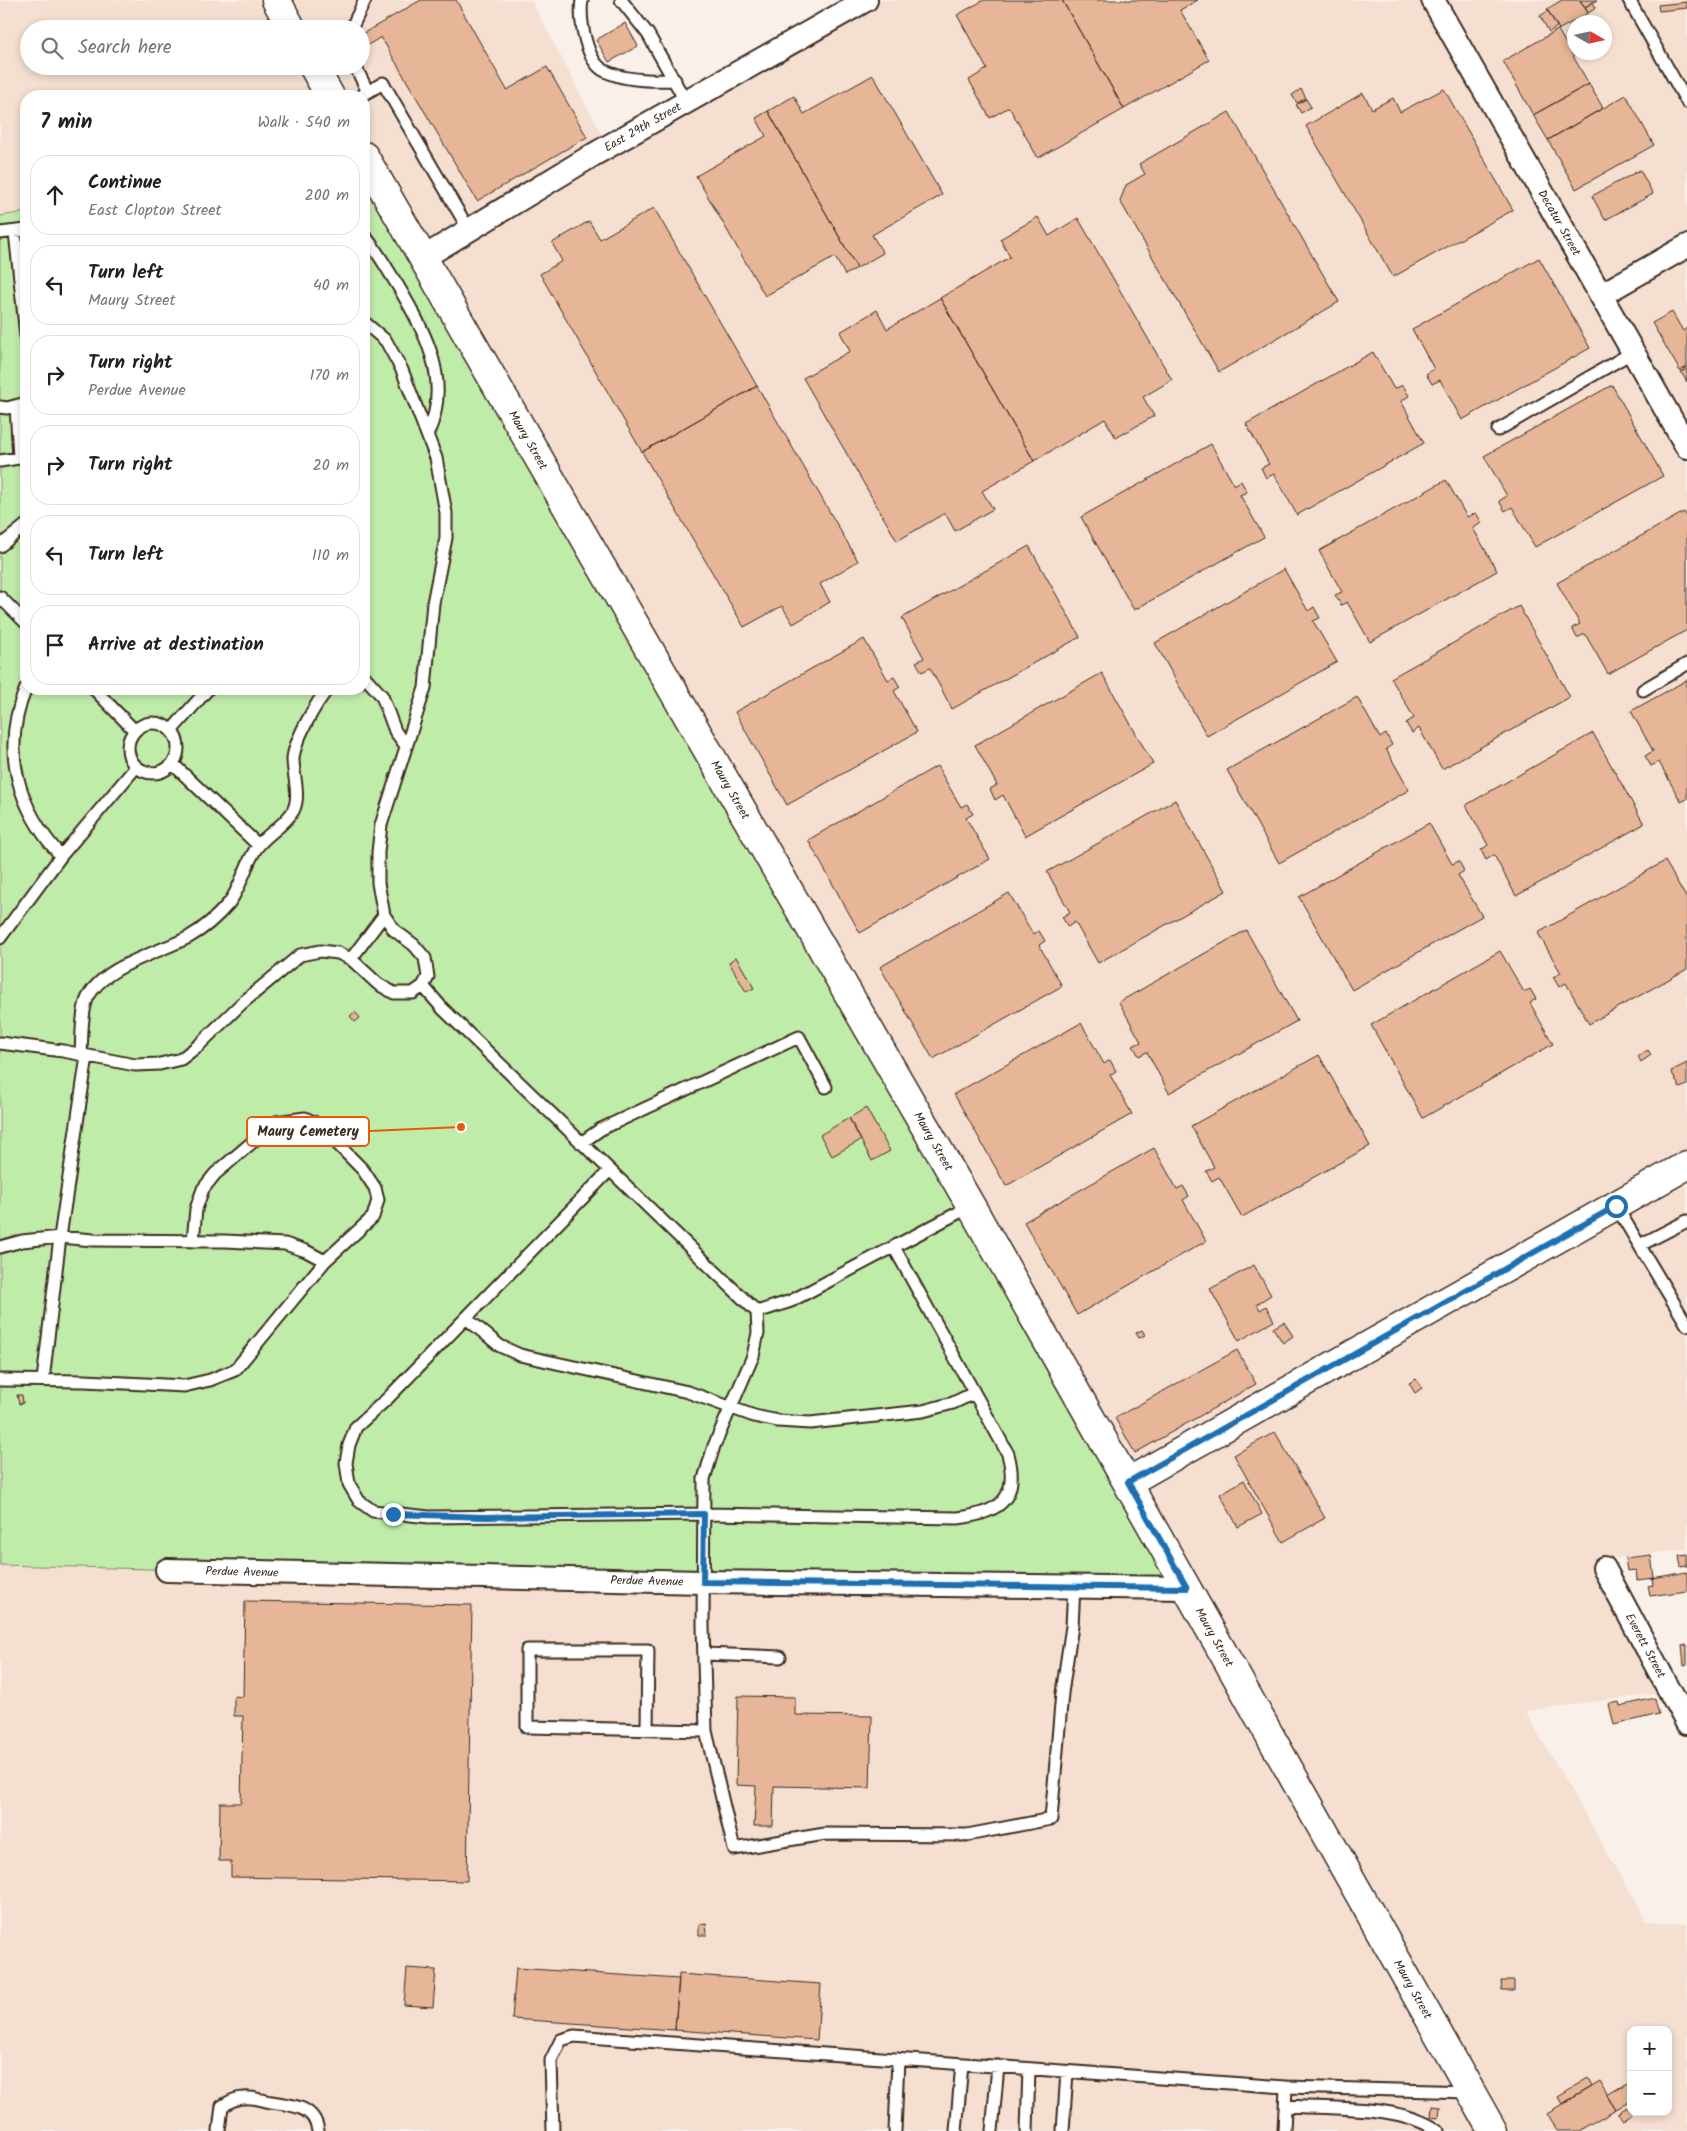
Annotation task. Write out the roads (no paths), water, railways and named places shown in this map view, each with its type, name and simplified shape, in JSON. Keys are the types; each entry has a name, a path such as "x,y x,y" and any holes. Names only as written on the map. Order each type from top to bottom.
{"street":[{"path":"276,0 287,20"},
{"name":"Decatur Street","path":"1433,0 1687,447"},
{"name":"East 29th Street","path":"421,258 854,3"},
{"path":"318,75 327,90"},
{"name":"Maury Street","path":"370,167 421,258 971,1206 1493,2131"},
{"path":"1601,295 1687,246"},
{"path":"1128,1482 1687,1165"},
{"name":"Everett Street","path":"1604,1568 1687,1722"},
{"name":"Perdue Avenue","path":"167,1570 703,1582 1187,1588"}],"lane":[{"path":"355,20 365,0"},
{"path":"582,0 580,9 584,36 598,66 616,75 654,81 675,80"},
{"path":"621,0 648,34 686,102"},
{"path":"1629,0 1687,102"},
{"path":"358,75 363,90"},
{"path":"370,91 383,83 469,230"},
{"path":"0,233 20,231"},
{"path":"370,244 412,310 435,360 438,399 434,419 428,433"},
{"path":"0,1043 135,1065 160,1064 182,1058 199,1045 241,1004 300,955 320,951 338,953 351,959 378,984 394,993 413,993 423,986 428,977 425,958 414,945 394,930 384,915 378,883 378,852 381,825 424,688 433,602 446,538 443,485 428,433 398,362 386,341 370,327"},
{"path":"1498,430 1633,352"},
{"path":"0,407 20,404"},
{"path":"0,462 18,458 20,422"},
{"path":"0,546 20,530"},
{"path":"0,597 20,617"},
{"path":"1643,690 1687,664"},
{"path":"370,683 382,696 395,731 406,746"},
{"path":"24,695 16,718 13,749 14,766 23,799 36,827 61,856"},
{"path":"100,695 134,730"},
{"path":"171,731 203,695"},
{"path":"42,1380 84,1056 86,1003 101,981 115,970 189,937 211,923 230,901 240,885 258,845 278,830 293,811 296,795 293,777 295,746 325,695"},
{"path":"157,723 171,731 178,746 173,764 160,773 151,774 136,767 128,753 130,737 134,730 141,725 157,723"},
{"path":"173,764 258,845"},
{"path":"0,938 61,856 136,767"},
{"path":"0,915 11,922"},
{"path":"351,959 384,915"},
{"path":"423,986 443,1009 757,1312 758,1333 753,1356 714,1446 704,1479 703,1582 706,1731 734,1849 824,1834 967,1835 1051,1819 1062,1692 1072,1626 1074,1587"},
{"path":"581,1143 601,1130 799,1037 826,1087"},
{"path":"0,1380 184,1386 210,1380 235,1370 325,1261 373,1217 378,1200 375,1188 364,1170 318,1124 305,1118 276,1122 216,1174 203,1189 196,1209 193,1241"},
{"path":"609,1170 388,1398 356,1427 349,1445 346,1463 349,1484 359,1501 372,1511 429,1517 704,1514 958,1518 980,1515 995,1510 1005,1499 1010,1486 1012,1471 1008,1454 894,1247"},
{"path":"757,1312 791,1301 971,1206"},
{"path":"1616,1206 1687,1325"},
{"path":"1640,1245 1687,1221"},
{"path":"0,1248 22,1241 60,1237 93,1240 285,1244 306,1251 325,1261"},
{"path":"466,1318 500,1346 520,1355 688,1392 762,1418 810,1423 923,1411 953,1403 974,1393"},
{"path":"647,1729 648,1650 527,1650 527,1727 706,1731"},
{"path":"704,1654 780,1657"},
{"path":"553,2131 551,2060 561,2040 574,2036 1286,2087 1472,2092"},
{"path":"895,2131 898,2059"},
{"path":"956,2131 962,2064"},
{"path":"992,2131 998,2066"},
{"path":"1027,2131 1030,2069"},
{"path":"1063,2131 1067,2072"},
{"path":"1284,2131 1286,2087"},
{"path":"220,2131 222,2106 232,2100 244,2098 294,2105 306,2109 314,2117 318,2131"},
{"path":"1285,2106 1398,2113 1429,2124 1438,2131"}],"place":[{"name":"Maury Cemetery","path":"461,1127"}]}
